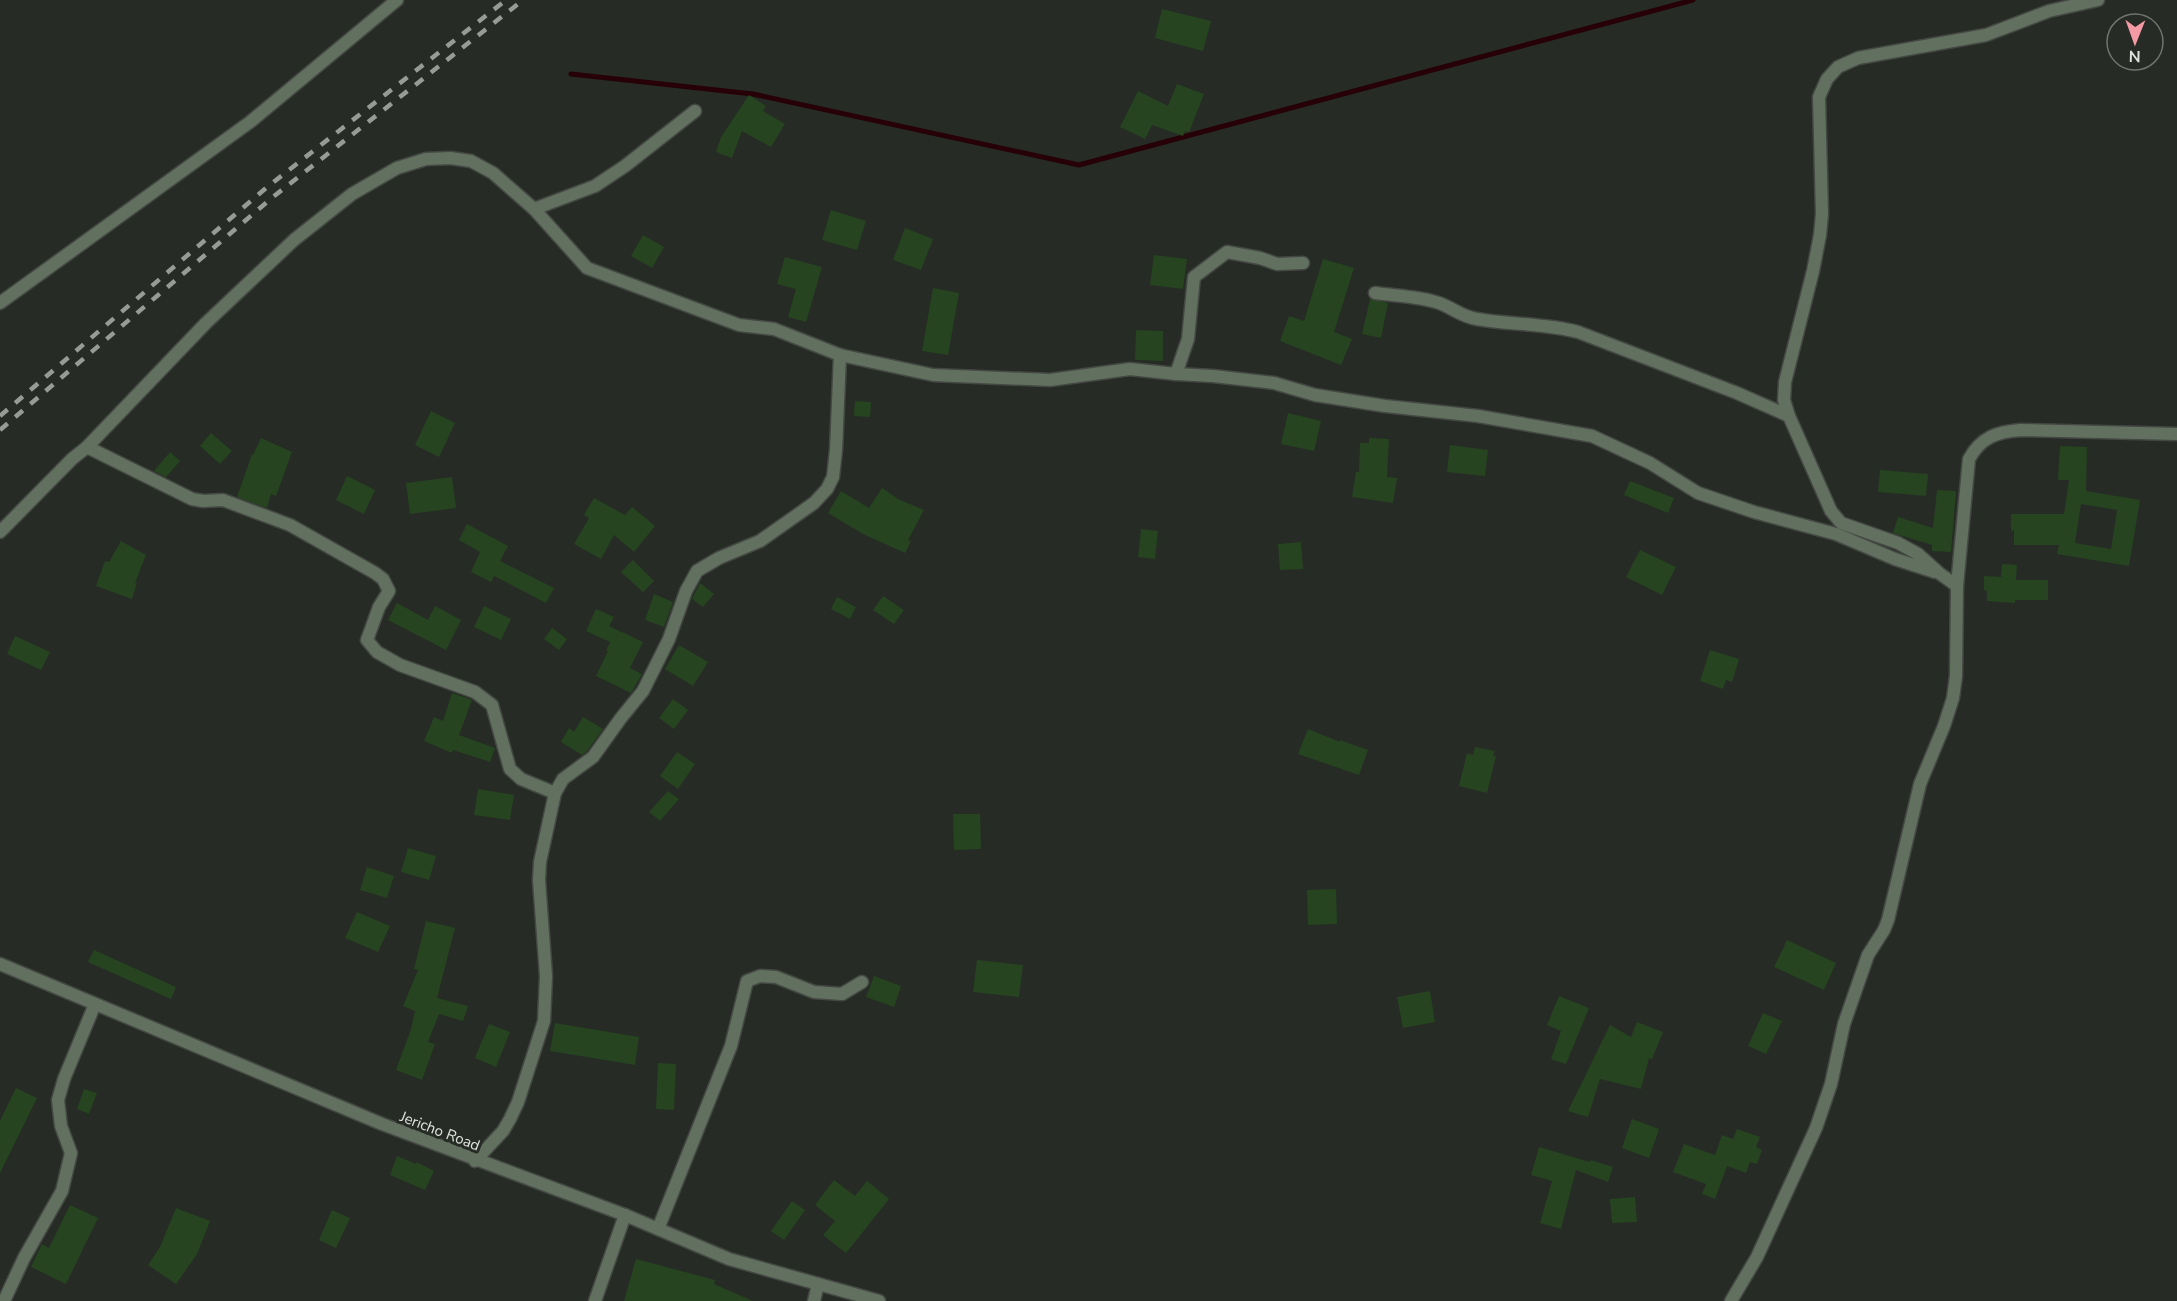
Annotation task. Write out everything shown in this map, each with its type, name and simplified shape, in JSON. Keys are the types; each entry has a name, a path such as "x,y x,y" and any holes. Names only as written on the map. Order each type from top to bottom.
{"street":[{"path":"0,303 250,122 397,0"},
{"path":"1957,586 1918,554 1898,543 1841,523 1831,511 1789,417 1784,400 1785,382 1820,235 1822,214 1819,97 1827,79 1838,67 1858,58 1986,35 2049,11 2098,0"},
{"path":"534,209 595,186 633,160 695,111"},
{"path":"0,532 72,459 87,447 206,323 294,240 352,195 397,168 426,159 450,158 471,161 493,173 534,209 587,268 740,325 774,329 840,355 933,375 1050,380 1130,369 1213,376 1274,383 1315,395 1385,406 1478,416 1592,436 1657,467 1698,493 1754,512 1836,534 1895,559 1939,573"},
{"path":"1176,374 1188,339 1194,277 1227,252 1260,258 1277,264 1303,263"},
{"path":"1375,293 1437,302 1453,308 1464,317 1479,320 1559,327 1578,332 1737,393 1789,417"},
{"path":"475,1161 503,1131 519,1102 544,1021 546,976 539,880 540,862 555,793 563,779 593,757 643,691 669,639 686,591 697,571 719,558 760,541 827,489 833,477 836,450 840,355"},
{"path":"1731,1301 1757,1257 1816,1128 1831,1084 1844,1024 1868,955 1888,920 1920,784 1953,698 1957,586 1969,459 1974,449 1991,435 2020,430 2177,434"},
{"path":"87,447 192,499 223,500 290,525 375,573 383,579 389,591 379,607 367,640 377,652 400,665 474,692 492,705 510,769 521,778 555,793"},
{"name":"Jericho Road","path":"0,964 371,1120 475,1161 625,1215 729,1259 879,1301"},
{"path":"658,1229 731,1046 747,981 760,976 776,977 814,992 842,994 862,982"},
{"path":"4,1301 24,1258 62,1191 71,1153 61,1126 58,1100 64,1079 95,1004"},
{"path":"595,1301 625,1215"},
{"path":"814,1301 818,1284"}],"building":[{"path":"1162,9 1211,21 1203,51 1155,38"},
{"path":"1177,84 1204,94 1189,132 1185,131 1183,136 1152,125 1145,139 1120,127 1138,91 1168,106"},
{"path":"749,95 766,106 763,111 785,124 771,147 742,131 732,158 716,152 721,137"},
{"path":"831,210 866,221 857,250 822,240"},
{"path":"905,228 933,239 921,270 893,260"},
{"path":"643,235 664,247 652,268 631,256"},
{"path":"1154,255 1187,259 1183,289 1150,285"},
{"path":"785,257 822,267 806,322 788,317 796,289 777,284"},
{"path":"1323,259 1354,268 1334,332 1352,339 1341,365 1280,341 1289,316 1304,321"},
{"path":"933,288 959,293 948,355 922,351"},
{"path":"1370,299 1388,303 1381,338 1362,334"},
{"path":"1136,330 1163,331 1163,361 1135,360"},
{"path":"855,401 871,402 870,417 854,416"},
{"path":"431,411 455,423 439,457 415,445"},
{"path":"1288,413 1321,421 1314,451 1281,444"},
{"path":"211,433 232,451 220,464 200,446"},
{"path":"261,438 292,452 276,496 271,494 267,508 237,497 252,454"},
{"path":"1369,438 1389,439 1387,477 1397,478 1393,503 1352,497 1356,472 1359,472 1360,443 1369,443"},
{"path":"1450,445 1488,450 1485,476 1447,472"},
{"path":"2060,446 2087,447 2086,491 2140,500 2129,566 2057,554 2059,545 2014,545 2011,514 2064,514 2069,480 2058,480","holes":["2081,504 2117,510 2111,549 2075,543"]},
{"path":"170,452 180,461 166,477 154,471"},
{"path":"1880,470 1928,474 1926,496 1878,492"},
{"path":"347,476 375,490 364,514 336,500"},
{"path":"452,477 456,508 410,514 406,483"},
{"path":"1630,481 1674,498 1668,513 1624,495"},
{"path":"882,488 898,499 924,510 908,540 911,541 905,553 863,534 828,513 841,491 869,508"},
{"path":"1937,490 1956,491 1951,552 1932,551 1932,545 1893,533 1898,517 1933,528"},
{"path":"594,498 625,515 632,507 655,526 634,552 614,535 601,559 574,544 589,518 584,515"},
{"path":"467,524 508,546 500,561 554,588 546,603 494,576 491,582 471,572 480,552 459,540"},
{"path":"1141,529 1158,531 1155,559 1138,557"},
{"path":"121,541 146,555 135,583 137,583 132,599 96,586 105,561 109,562"},
{"path":"1301,542 1303,569 1280,570 1278,544"},
{"path":"1640,550 1676,567 1662,595 1626,577"},
{"path":"633,560 654,581 643,592 621,572"},
{"path":"2002,564 2017,565 2016,580 2048,580 2048,600 2015,600 2015,603 1987,601 1984,576 2001,577"},
{"path":"700,583 714,594 703,607 692,599"},
{"path":"654,594 673,602 664,627 645,620"},
{"path":"883,596 904,610 894,624 873,610"},
{"path":"837,597 856,607 850,619 831,609"},
{"path":"397,603 428,620 435,606 461,620 446,650 388,620"},
{"path":"484,606 511,619 501,640 474,627"},
{"path":"596,609 614,617 609,626 643,642 630,668 642,674 631,693 596,676 610,642 586,631"},
{"path":"552,628 567,639 559,650 544,639"},
{"path":"15,636 50,652 41,670 7,654"},
{"path":"679,645 708,662 693,686 665,669"},
{"path":"1710,650 1739,659 1732,682 1726,680 1723,689 1700,681"},
{"path":"452,693 472,700 459,735 495,748 490,762 453,750 452,753 424,741 434,717 443,721"},
{"path":"673,699 688,710 674,729 659,718"},
{"path":"583,717 603,729 582,755 561,742 569,728 574,732"},
{"path":"1308,729 1368,750 1359,775 1298,754"},
{"path":"1475,747 1495,751 1493,756 1496,756 1487,793 1459,786 1467,753 1473,755"},
{"path":"677,752 695,764 678,789 660,776"},
{"path":"478,789 514,795 510,820 474,815"},
{"path":"668,791 679,799 660,821 649,812"},
{"path":"953,814 980,814 981,849 954,850"},
{"path":"408,848 436,856 429,880 401,872"},
{"path":"367,867 394,876 387,898 360,890"},
{"path":"1336,889 1337,924 1308,925 1307,890"},
{"path":"357,912 390,926 378,952 345,938"},
{"path":"426,921 455,928 437,998 468,1006 463,1021 439,1014 428,1042 435,1044 422,1080 396,1070 415,1011 403,1006 418,970 414,969"},
{"path":"1787,940 1836,963 1824,990 1774,967"},
{"path":"94,950 176,987 171,999 88,962"},
{"path":"977,960 1023,965 1019,997 973,992"},
{"path":"874,976 901,986 894,1007 866,997"},
{"path":"1430,991 1435,1022 1403,1028 1397,997"},
{"path":"1559,996 1589,1008 1566,1064 1551,1059 1561,1031 1547,1025"},
{"path":"1763,1013 1782,1021 1766,1054 1748,1046"},
{"path":"1637,1022 1663,1032 1652,1059 1649,1058 1641,1089 1600,1079 1588,1117 1568,1111 1610,1025 1631,1037"},
{"path":"555,1023 639,1037 635,1065 550,1051"},
{"path":"489,1024 510,1032 496,1067 475,1058"},
{"path":"658,1063 676,1064 674,1110 656,1109"},
{"path":"16,1088 37,1098 0,1173 0,1121"},
{"path":"84,1089 97,1093 89,1114 77,1109"},
{"path":"1632,1119 1659,1129 1649,1158 1622,1148"},
{"path":"1737,1129 1760,1137 1756,1147 1762,1150 1757,1164 1750,1162 1746,1173 1727,1166 1715,1199 1702,1194 1706,1184 1673,1172 1684,1144 1715,1155 1722,1135 1733,1139"},
{"path":"1539,1147 1613,1167 1608,1182 1576,1170 1561,1229 1540,1223 1552,1181 1531,1175"},
{"path":"397,1156 416,1164 417,1162 434,1171 425,1190 390,1175"},
{"path":"834,1180 855,1196 867,1181 889,1199 846,1253 823,1235 835,1221 815,1205"},
{"path":"1635,1197 1637,1222 1612,1223 1610,1199"},
{"path":"792,1201 805,1210 784,1240 771,1231"},
{"path":"70,1205 98,1218 66,1284 31,1267 42,1244 49,1248"},
{"path":"176,1208 210,1221 197,1254 176,1284 148,1265 160,1247"},
{"path":"332,1210 350,1218 336,1248 319,1240"},
{"path":"636,1259 715,1280 714,1284 753,1301 624,1301"}],"waterway":[{"path":"571,74 753,94 1079,165 1693,0"}],"railway":[{"path":"0,416 266,188 506,0"},
{"path":"0,430 273,197 523,0"}]}
